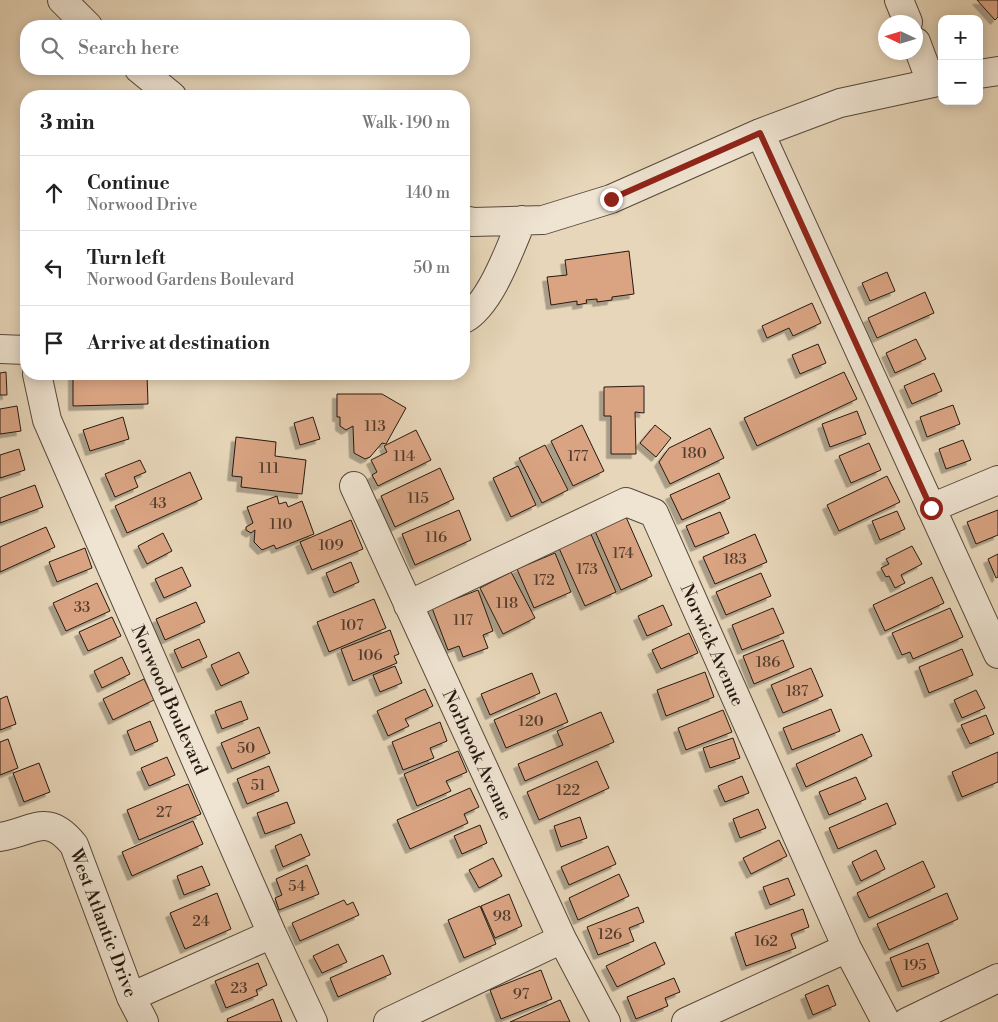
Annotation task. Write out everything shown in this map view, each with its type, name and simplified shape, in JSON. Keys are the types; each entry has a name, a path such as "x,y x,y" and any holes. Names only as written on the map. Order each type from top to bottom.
{"street":[{"path":"62,0 82,20"},
{"path":"899,0 905,15"},
{"path":"470,221 543,220 611,199 760,133 840,103 936,81 923,56"},
{"path":"983,73 998,71"},
{"path":"146,75 165,90"},
{"path":"760,133 998,654"},
{"path":"470,315 497,278 522,220"},
{"path":"0,349 20,350"},
{"name":"Norwood Boulevard","path":"38,380 47,420 272,934 313,1022"},
{"path":"931,508 998,480"},
{"name":"Norbrook Avenue","path":"354,486 562,939 606,1022"},
{"name":"Norwick Avenue","path":"408,605 626,502 654,514 847,948 886,1022"},
{"name":"West Atlantic Drive","path":"0,836 42,825 66,834 74,845 131,997 144,1022"},
{"path":"142,992 272,934"},
{"path":"388,1022 562,939"},
{"path":"686,1022 847,948"},
{"path":"908,1022 998,978"}],"building":[{"path":"977,0 998,0 998,17 995,20"},
{"path":"629,251 634,294 612,297 612,300 597,302 597,299 586,300 587,303 577,305 577,301 551,305 547,277 567,275 565,260"},
{"path":"887,272 895,291 870,301 862,283"},
{"path":"925,292 934,313 877,338 868,318"},
{"path":"812,303 821,323 793,336 789,328 767,338 762,326"},
{"path":"916,339 926,359 895,373 886,353"},
{"path":"818,344 826,363 800,374 792,355"},
{"path":"6,372 7,395 0,395 0,373"},
{"path":"844,372 857,399 757,446 744,418"},
{"path":"934,373 942,391 912,404 904,386"},
{"path":"73,380 147,380 148,404 73,406"},
{"path":"644,386 644,413 635,412 636,454 611,454 611,416 604,416 604,387"},
{"path":"337,394 382,394 406,408 386,444 382,443 370,457 365,459 354,453 353,426 346,430 340,426 340,417 337,417"},
{"path":"953,405 960,424 927,437 920,417"},
{"path":"17,406 21,431 0,434 0,409"},
{"path":"857,411 866,434 830,447 822,424"},
{"path":"123,417 129,439 90,451 83,430"},
{"path":"313,417 320,439 300,445 294,423"},
{"path":"582,425 604,471 573,486 551,441"},
{"path":"655,425 671,438 656,457 640,443"},
{"path":"710,428 724,458 670,484 659,462 669,448"},
{"path":"416,430 431,460 378,486 372,475 377,472 371,460 387,452 384,446"},
{"path":"236,437 276,442 275,456 306,460 302,494 241,487 242,477 232,476"},
{"path":"963,440 971,460 946,469 939,449"},
{"path":"869,443 881,470 851,483 839,456"},
{"path":"545,445 568,490 542,503 519,458"},
{"path":"19,449 25,470 0,478 0,455"},
{"path":"140,460 146,472 134,477 138,487 115,497 105,474"},
{"path":"518,466 536,505 511,517 493,478"},
{"path":"440,468 454,499 395,527 381,496"},
{"path":"190,472 202,499 127,533 115,506"},
{"path":"719,473 730,498 682,520 670,495"},
{"path":"887,476 900,502 839,531 827,505"},
{"path":"35,485 43,507 0,523 0,498"},
{"path":"277,496 279,504 286,502 288,507 302,501 314,534 276,549 274,545 262,550 254,542 255,530 251,533 246,530 246,527 253,523 247,507"},
{"path":"459,510 471,540 415,565 402,534"},
{"path":"998,510 998,535 976,544 967,522"},
{"path":"897,511 905,529 880,540 872,521"},
{"path":"720,512 729,533 695,547 686,526"},
{"path":"626,517 652,576 621,590 595,531"},
{"path":"351,520 363,549 312,570 300,542"},
{"path":"46,527 55,547 0,572 0,547"},
{"path":"590,532 616,592 585,606 558,546"},
{"path":"163,533 172,551 147,564 138,546"},
{"path":"755,534 767,562 715,584 703,557"},
{"path":"912,546 922,564 901,575 905,583 895,588 889,576 886,577 881,568 889,564 886,559"},
{"path":"85,548 92,568 57,582 49,562"},
{"path":"555,553 571,592 534,608 517,569"},
{"path":"998,554 998,577 996,578 988,559"},
{"path":"351,562 359,582 334,593 326,573"},
{"path":"182,567 191,586 164,598 155,579"},
{"path":"511,572 535,618 503,634 480,588"},
{"path":"761,573 771,596 726,615 716,592"},
{"path":"932,577 944,603 885,631 873,605"},
{"path":"97,583 110,611 66,631 53,603"},
{"path":"478,590 493,631 483,635 488,648 463,657 459,646 448,650 432,608"},
{"path":"374,599 386,628 329,652 317,622"},
{"path":"196,602 205,622 165,640 156,619"},
{"path":"663,605 672,625 647,636 638,616"},
{"path":"773,608 784,633 742,650 732,625"},
{"path":"950,608 963,637 913,659 910,652 902,655 892,633"},
{"path":"112,617 121,636 88,651 79,632"},
{"path":"390,630 399,654 394,656 397,663 353,681 341,649"},
{"path":"689,633 698,653 661,669 652,650"},
{"path":"199,639 207,657 182,668 174,650"},
{"path":"783,640 794,667 754,684 743,656"},
{"path":"962,649 973,675 929,693 919,667"},
{"path":"239,652 249,673 221,686 211,665"},
{"path":"122,657 130,674 102,688 94,671"},
{"path":"395,666 402,683 380,692 373,675"},
{"path":"811,668 823,696 783,713 771,685"},
{"path":"705,672 714,697 666,716 657,690"},
{"path":"532,673 540,693 490,715 481,694"},
{"path":"144,679 154,700 113,720 103,699"},
{"path":"425,689 433,706 405,719 409,726 388,736 377,711"},
{"path":"976,690 985,708 962,718 954,700"},
{"path":"556,693 568,722 506,748 494,720"},
{"path":"7,696 16,724 0,730 0,699"},
{"path":"241,701 248,719 222,729 215,711"},
{"path":"831,709 840,731 792,750 783,728"},
{"path":"723,710 732,732 686,750 678,728"},
{"path":"601,712 614,742 525,781 518,764 563,745 557,731"},
{"path":"986,715 994,734 970,744 961,725"},
{"path":"150,721 158,741 135,751 127,731"},
{"path":"440,722 447,741 430,748 434,758 403,770 392,742"},
{"path":"259,727 270,753 232,769 221,743"},
{"path":"862,734 872,756 806,787 796,764"},
{"path":"733,738 740,758 710,768 703,748"},
{"path":"8,739 18,768 0,775 0,742"},
{"path":"458,751 467,772 446,781 451,791 417,806 404,774"},
{"path":"998,752 998,782 962,797 952,772"},
{"path":"167,757 175,775 149,786 141,768"},
{"path":"597,761 609,788 539,820 527,792"},
{"path":"39,763 50,792 24,802 13,773"},
{"path":"269,766 279,791 247,804 237,779"},
{"path":"742,776 749,793 725,802 718,786"},
{"path":"856,777 866,799 829,815 819,792"},
{"path":"188,784 201,814 139,840 127,810"},
{"path":"470,788 479,807 464,814 468,823 410,849 397,820"},
{"path":"287,802 295,823 265,834 257,813"},
{"path":"887,803 896,824 838,849 829,828"},
{"path":"758,809 766,828 740,838 733,819"},
{"path":"580,817 587,838 561,847 554,826"},
{"path":"193,821 203,844 132,876 122,852"},
{"path":"480,825 487,843 462,854 454,836"},
{"path":"301,834 310,855 283,867 275,846"},
{"path":"779,840 787,856 751,874 743,858"},
{"path":"608,846 616,864 569,885 561,867"},
{"path":"876,850 885,869 861,881 852,862"},
{"path":"493,858 502,876 479,888 469,870"},
{"path":"923,861 935,887 869,918 857,893"},
{"path":"307,865 319,894 279,910 275,898 282,895 276,879"},
{"path":"202,866 210,885 184,895 177,876"},
{"path":"619,874 629,896 578,920 569,898"},
{"path":"788,878 795,895 770,905 763,887"},
{"path":"217,893 231,929 185,949 170,913"},
{"path":"947,893 958,919 889,950 877,924"},
{"path":"509,894 522,926 495,938 481,906"},
{"path":"344,900 347,905 353,902 359,915 300,941 292,923"},
{"path":"480,906 496,944 464,958 448,920"},
{"path":"638,907 644,922 629,928 634,941 598,955 587,927"},
{"path":"803,909 809,927 791,934 796,948 746,966 735,933"},
{"path":"655,942 665,964 617,987 606,966"},
{"path":"928,943 939,973 902,987 890,958"},
{"path":"338,944 347,962 322,973 313,956"},
{"path":"383,955 391,974 338,997 330,978"},
{"path":"258,963 267,985 256,990 258,995 226,1008 215,981"},
{"path":"541,970 552,999 501,1019 490,990"},
{"path":"674,978 680,992 665,998 668,1006 636,1019 627,997"},
{"path":"828,985 836,1005 813,1015 805,995"},
{"path":"273,999 282,1022 228,1022 227,1019"},
{"path":"560,1000 570,1022 510,1022"}],"route":[{"path":"611,199 760,133 931,508"}]}
